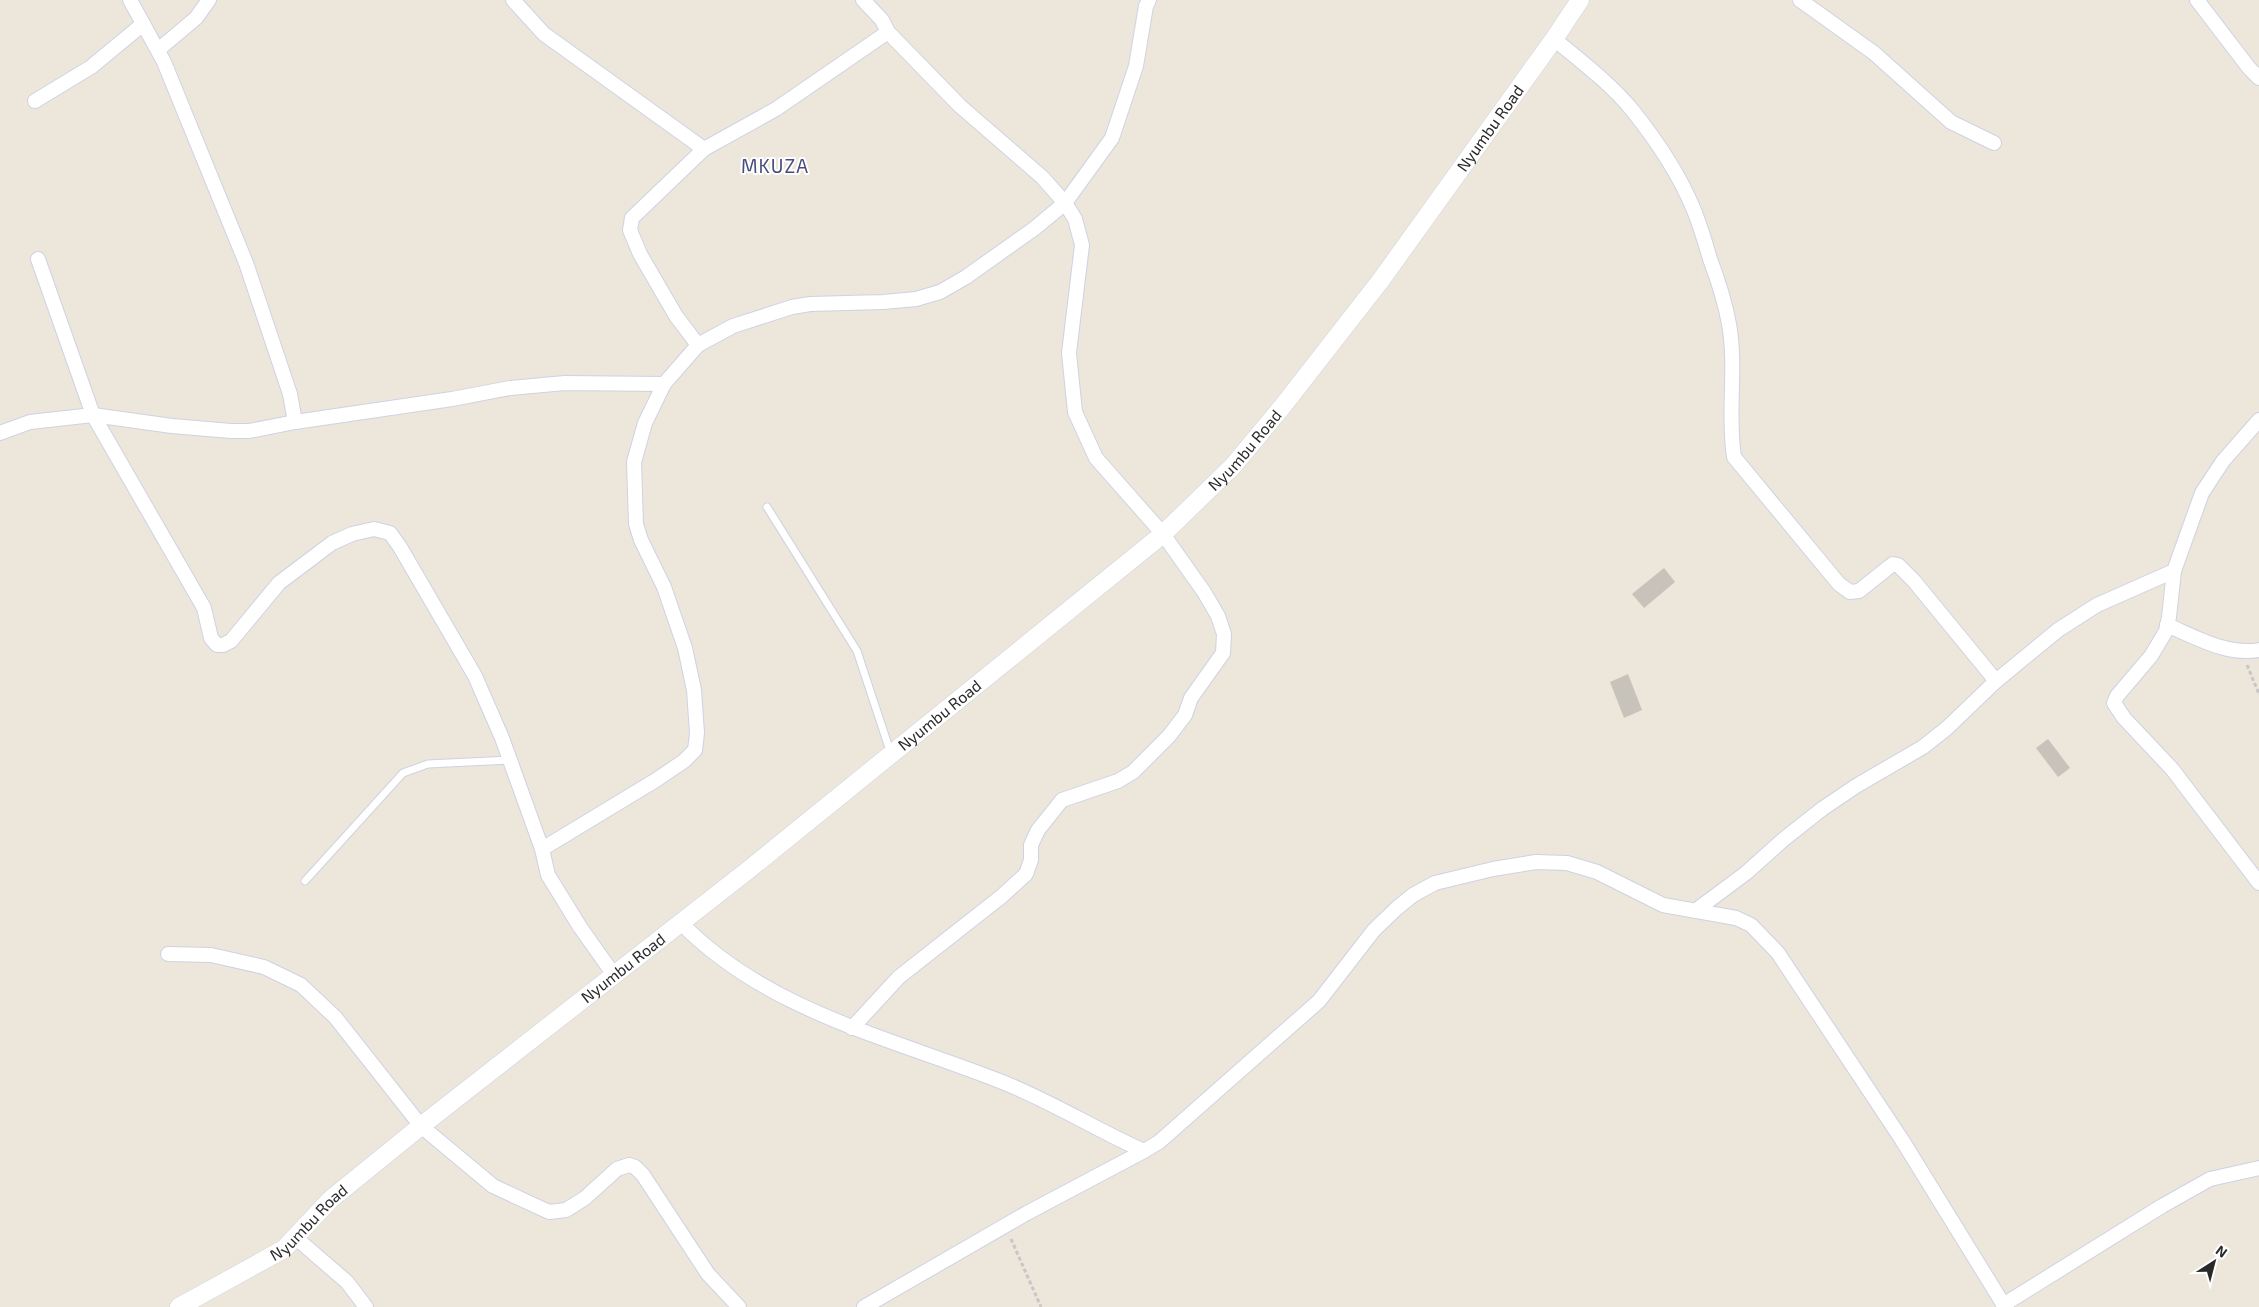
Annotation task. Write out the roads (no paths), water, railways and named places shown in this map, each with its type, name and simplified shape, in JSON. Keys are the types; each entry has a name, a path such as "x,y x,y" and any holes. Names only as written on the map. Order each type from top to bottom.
{"street":[{"path":"130,0 158,50 246,263 288,386 295,422"},
{"path":"158,50 196,18 208,0"},
{"path":"513,0 544,34 704,148"},
{"path":"852,1028 899,977 1002,896 1026,874 1031,860 1030,845 1038,830 1062,800 1118,781 1133,772 1169,736 1185,715 1191,698 1223,653 1224,634 1218,616 1204,592 1163,534 1096,458 1075,412 1069,353 1082,245 1075,219 1065,203 1042,178 960,106 888,32 882,20 863,0"},
{"path":"542,849 684,762 695,750 697,733 694,690 685,648 664,587 641,540 636,524 634,462 645,423 664,384 698,345 733,326 792,307 810,304 908,300 940,292 966,277 1035,228 1065,203 1112,138 1136,66 1146,6 1149,0"},
{"name":"Nyumbu Road","path":"180,1307 199,1294 260,1263 284,1248 296,1238 314,1215 331,1199 421,1126 681,923 1163,534 1233,466 1288,400 1381,280 1580,0"},
{"path":"1800,0 1874,54 1951,122 1994,143"},
{"path":"2197,0 2249,68 2259,78"},
{"path":"34,101 91,67 143,24"},
{"path":"698,345 676,316 658,287 630,230 632,218 704,148 776,109 888,32"},
{"path":"1554,39 1598,75 1632,110 1673,170 1693,207 1718,282 1729,324 1733,358 1730,397 1734,457 1839,584 1850,592 1859,591 1888,567 1893,564 1898,565 1996,681"},
{"path":"38,260 93,415 190,581 204,608 211,638 216,644 223,645 231,641 280,583 332,543 352,534 374,529 390,533 475,676 510,760 542,849 548,875 580,927 614,976"},
{"path":"0,433 30,422 93,415 172,426 249,431 510,388 565,383 664,384"},
{"path":"2259,420 2223,461 2202,493 2174,571 2167,625 2161,642 2117,696 2114,703 2124,718 2172,769 2192,798 2229,841 2259,883"},
{"path":"1695,911 1746,873 1784,839 1822,809 1880,770 1923,746 1948,728 1996,681 2058,630 2097,605 2174,571"},
{"path":"2167,625 2203,641 2240,651 2259,650"},
{"path":"864,1307 1005,1226 1160,1142 1319,1000 1374,930 1413,895 1435,883 1493,869 1536,862 1567,863 1597,872 1664,906 1736,918 1751,924 1778,953 1902,1140 2004,1306 2162,1206 2210,1179 2259,1168"},
{"path":"681,923 703,945 758,984 852,1028 1023,1090 1144,1151"},
{"path":"168,954 211,955 264,967 301,985 335,1017 421,1126 493,1186 548,1212 566,1210 585,1198 617,1169 629,1165 636,1167 708,1274 739,1307"},
{"path":"296,1238 347,1282 366,1307"}],"lane":[{"path":"767,506 857,651 891,754"},
{"path":"305,880 402,773 428,764 510,760"}],"district":[{"name":"MKUZA","path":"775,166"}]}
